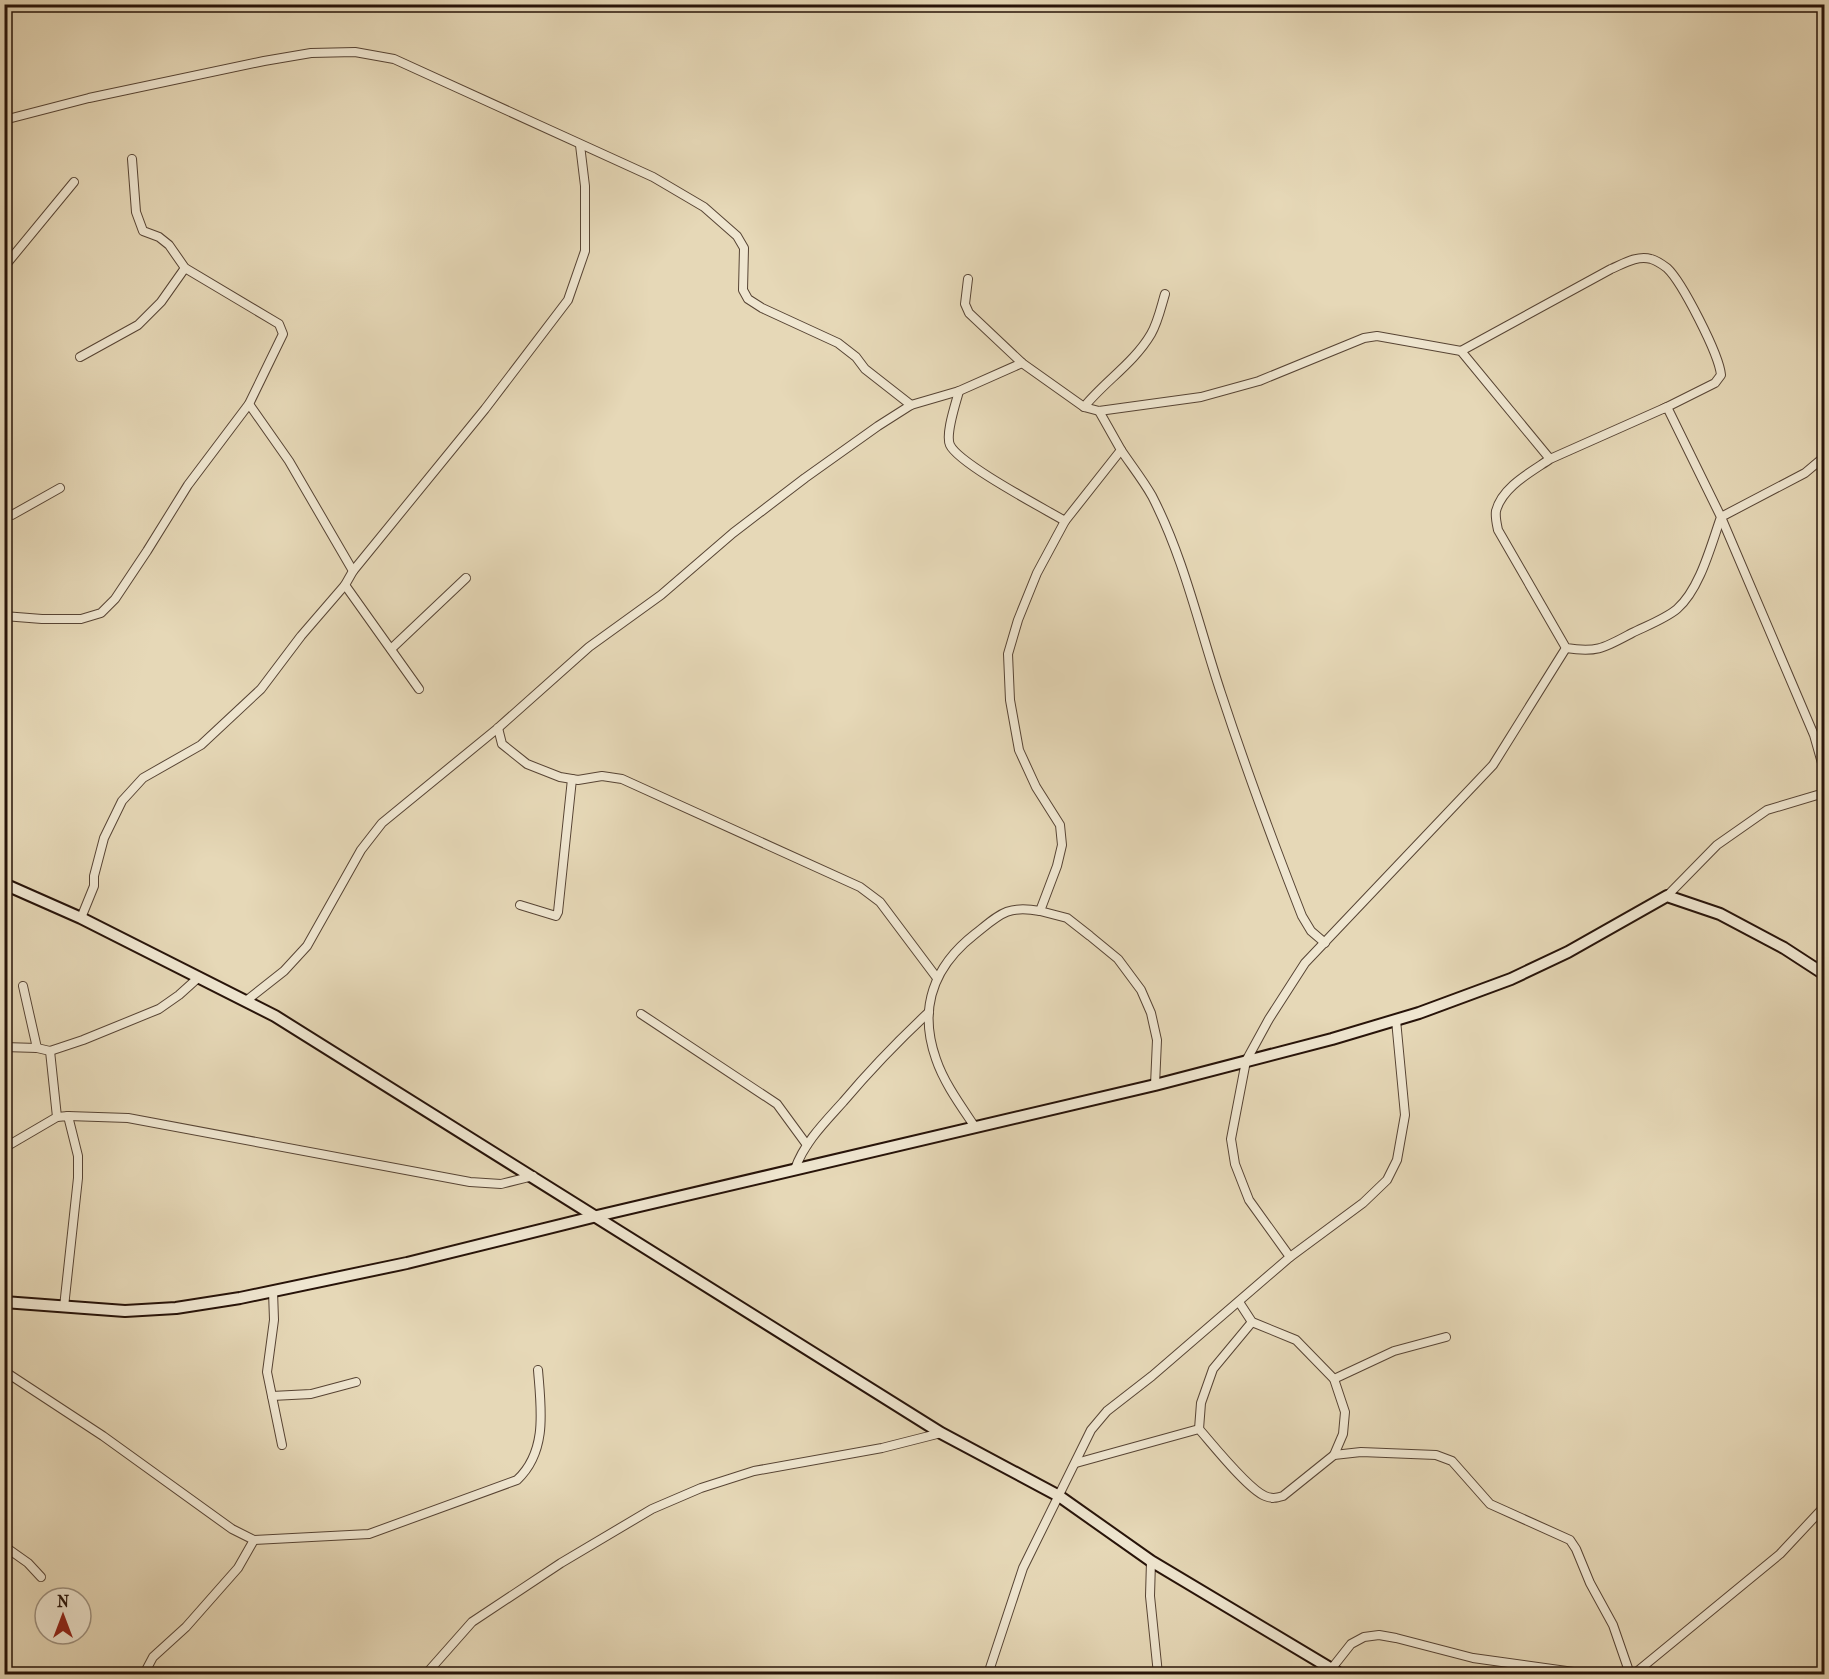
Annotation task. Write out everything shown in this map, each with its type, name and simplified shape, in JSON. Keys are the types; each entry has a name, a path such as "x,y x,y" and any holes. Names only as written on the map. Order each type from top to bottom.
{"street":[{"path":"4,120 89,98 311,53 355,52 394,58 653,177 704,207 737,236 744,248 743,290 748,299 762,308 838,343 856,357 865,369 911,405"},
{"path":"81,918 94,886 94,876 104,838 122,801 143,778 201,745 261,689 301,636 345,585 353,571 485,409 567,300 585,251 585,186 580,145"},
{"path":"4,616 81,619 101,613 115,598 188,485 249,404 283,334 279,324 185,268 169,245 159,237 143,231 136,212 132,159"},
{"path":"4,267 74,182"},
{"path":"968,279 965,304 969,313 1022,363 1084,407 1099,411 1201,398 1259,381 1364,338 1377,336 1461,351 1611,269 1634,259 1650,259 1666,268 1677,282 1720,365 1720,375 1715,383 1550,459 1516,482 1503,497 1496,512 1498,530 1566,648"},
{"path":"80,357 138,325 161,302 185,268"},
{"path":"1084,407 1122,369 1151,334 1165,294"},
{"path":"1461,351 1550,459"},
{"path":"246,1001 284,971 307,946 361,850 382,823 498,728 589,647 662,595 734,533 833,457 911,405 959,391 1022,363"},
{"path":"959,391 949,431 950,444 962,458 1065,521"},
{"path":"249,404 289,461 353,571"},
{"path":"1662,409 1667,407 1720,517 1814,735 1824,770"},
{"path":"1099,411 1150,494 1169,532 1184,572 1208,655 1249,780 1302,916 1311,931 1324,943"},
{"path":"1040,911 1057,866 1062,845 1060,825 1036,787 1019,750 1010,700 1008,654 1018,620 1037,573 1065,521 1121,450"},
{"path":"1566,648 1588,651 1606,647 1676,610 1688,596 1704,565 1720,517 1805,472 1824,457"},
{"path":"4,517 12,515 60,488"},
{"path":"390,650 466,578"},
{"path":"345,585 419,689"},
{"path":"1290,1257 1249,1200 1235,1164 1231,1139 1246,1061 1269,1019 1305,963 1492,765 1566,648"},
{"path":"498,728 502,744 527,764 560,777 572,779 602,776 622,779 860,887 880,902 937,978"},
{"path":"520,905 556,916 558,912 572,779"},
{"path":"4,1302 125,1311 176,1308 273,1291 407,1263 1155,1085 1332,1039 1396,1020 1511,979 1568,952 1667,896 1717,845 1767,810 1824,793"},
{"path":"4,884 81,918 275,1016 941,1433 1059,1496 1151,1561 1336,1671 1351,1644 1364,1637 1379,1635 1473,1658 1588,1674"},
{"path":"1667,896 1720,914 1784,948 1824,974"},
{"path":"975,1127 955,1098 936,1060 930,1032 928,1006 942,968 963,943 1000,914 1022,907 1067,918 1118,959 1141,990 1152,1013 1157,1040 1155,1085"},
{"path":"4,1047 37,1048 50,1051 159,1009 199,977"},
{"path":"23,986 37,1048"},
{"path":"795,1169 801,1152 892,1046 929,1012"},
{"path":"641,1014 777,1104 807,1145"},
{"path":"988,1674 1023,1568 1091,1431 1107,1411 1152,1376 1290,1257 1363,1203 1387,1180 1397,1160 1405,1115 1396,1020"},
{"path":"50,1051 57,1118"},
{"path":"4,1148 57,1118 68,1116 128,1118 470,1182 501,1184 533,1176"},
{"path":"64,1307 78,1178 78,1156 68,1116"},
{"path":"273,1291 274,1320 267,1372 282,1445"},
{"path":"1239,1302 1252,1322 1296,1340 1334,1378 1345,1412 1343,1434 1334,1455 1283,1496 1273,1499 1263,1496 1234,1469 1199,1429 1201,1403 1213,1369 1252,1322"},
{"path":"1334,1378 1394,1351 1446,1337"},
{"path":"4,1371 103,1436 232,1529 254,1540 369,1534 517,1480 533,1461 542,1423 538,1370"},
{"path":"272,1396 311,1394 356,1382"},
{"path":"1076,1463 1199,1429"},
{"path":"426,1674 472,1622 561,1563 652,1509 701,1488 754,1471 882,1448 941,1433"},
{"path":"1334,1455 1361,1452 1436,1455 1445,1458 1452,1461 1490,1504 1570,1540 1613,1625 1632,1674 1780,1554 1824,1507"},
{"path":"144,1674 153,1658 186,1627 238,1568 254,1540"},
{"path":"4,1546 28,1563 41,1577"},
{"path":"1151,1561 1150,1596 1158,1674"}]}
